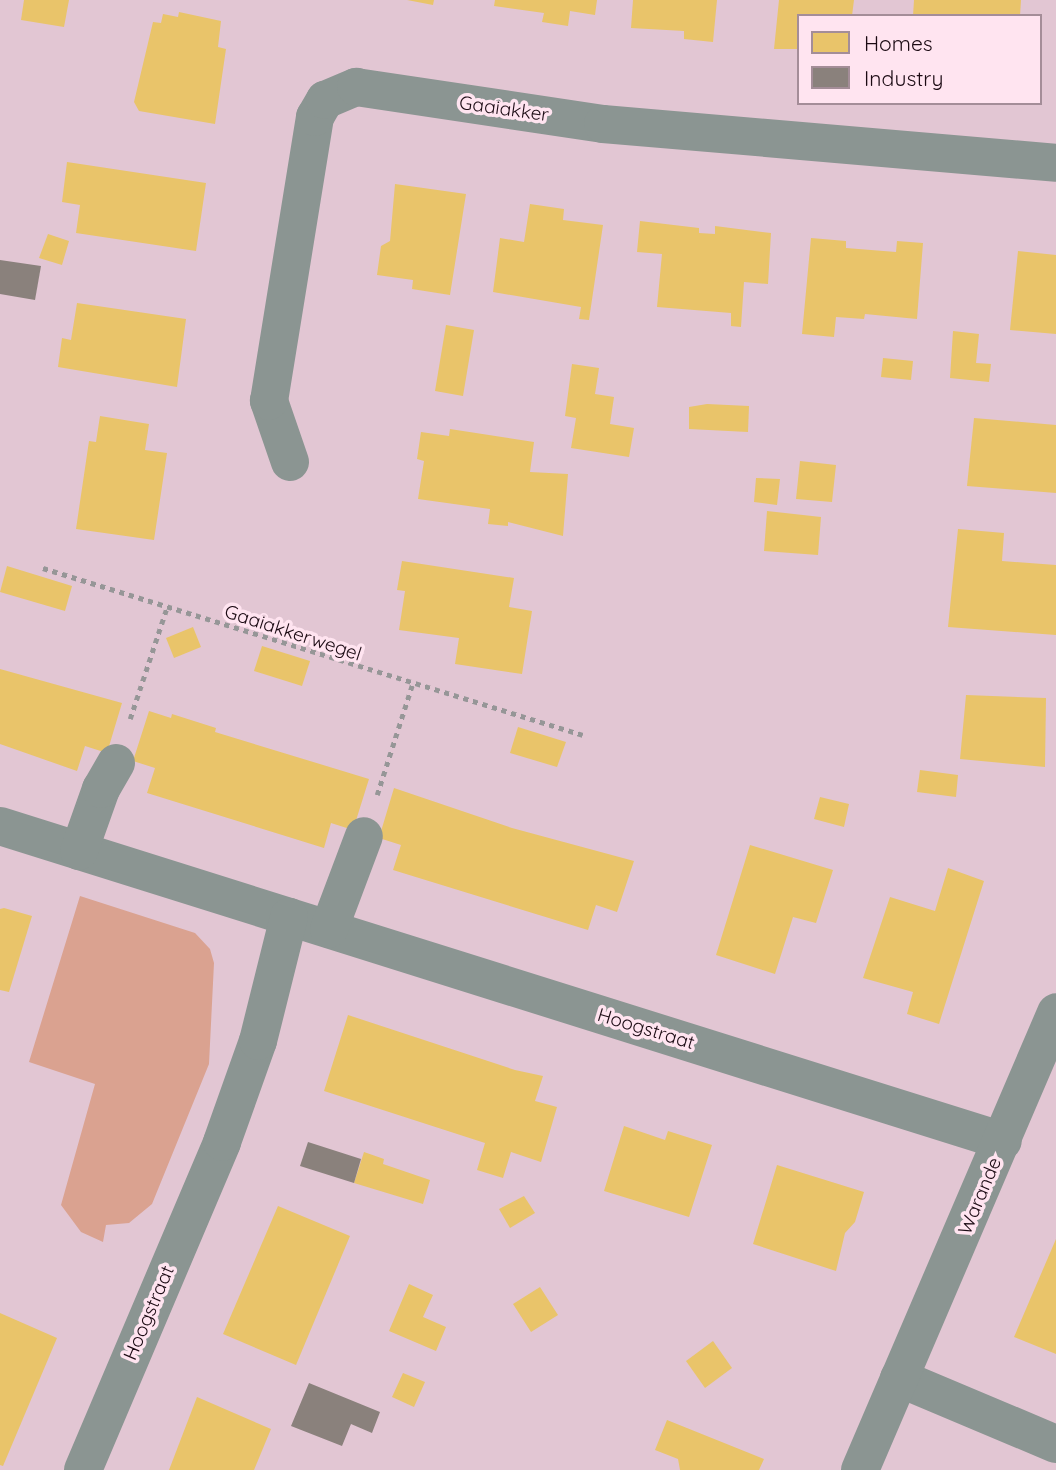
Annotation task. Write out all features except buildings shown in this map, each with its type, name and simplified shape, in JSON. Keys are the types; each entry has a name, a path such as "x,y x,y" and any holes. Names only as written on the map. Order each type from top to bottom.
{"street":[{"name":"Gaaiakker","path":"290,462 269,401 315,117 325,100 356,87 603,124 1056,163"},
{"path":"79,851 101,789 116,763"},
{"name":"Hoogstraat","path":"0,826 1003,1141"},
{"path":"329,929 364,836"},
{"name":"Hoogstraat","path":"83,1470 222,1142 258,1041 289,916"},
{"name":"Warande","path":"860,1470 1056,1012"},
{"path":"899,1378 1056,1444"}],"path":[{"name":"Gaaiakkerwegel","path":"43,568 412,685 583,735"},
{"path":"116,763 167,607"},
{"path":"364,836 412,685"}],"shaded area":[{"path":"80,896 195,933 210,949 214,963 209,1064 152,1204 129,1223 106,1225 103,1242 81,1232 61,1205 95,1084 29,1062"}]}
